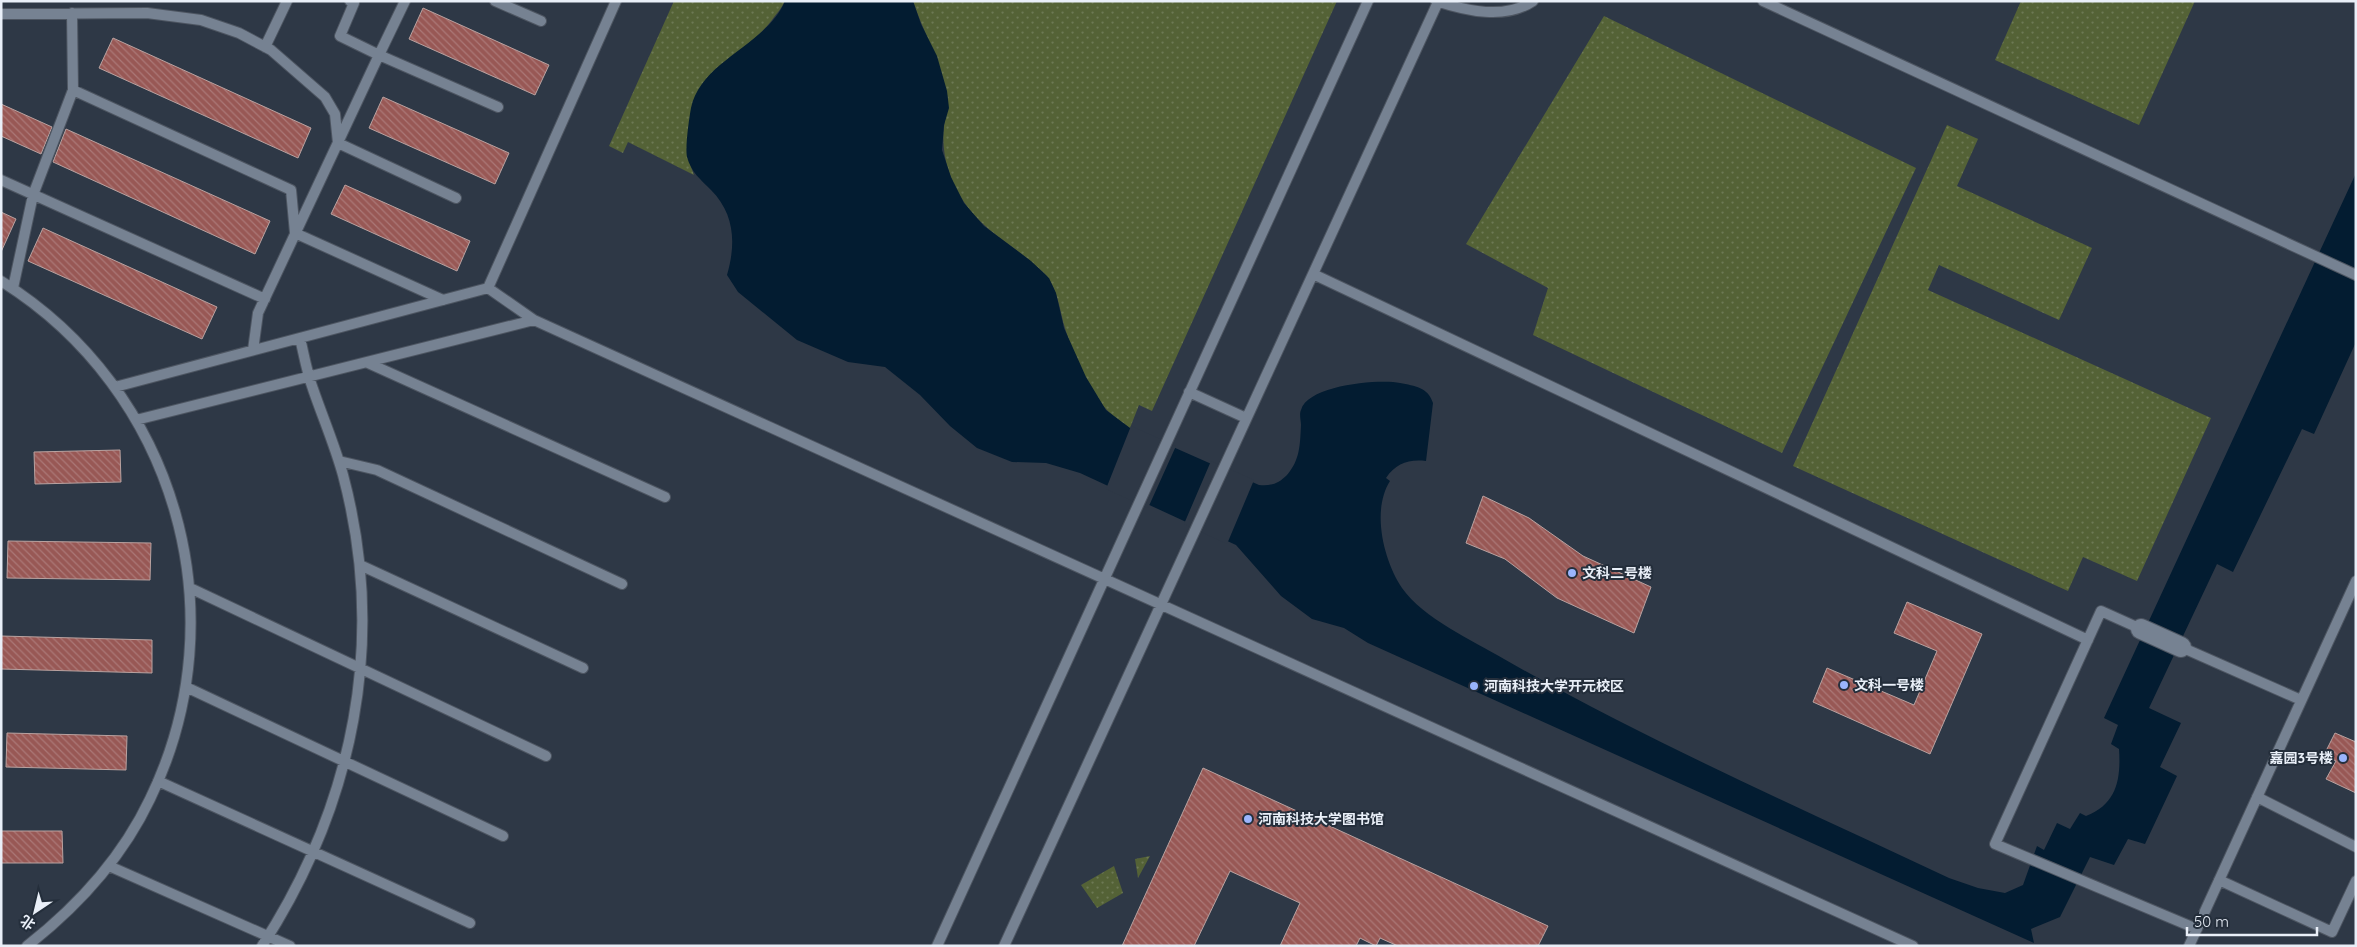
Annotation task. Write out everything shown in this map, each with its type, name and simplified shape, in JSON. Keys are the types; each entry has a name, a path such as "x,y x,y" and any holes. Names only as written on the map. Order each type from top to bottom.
{"street":[{"path":"2141,629 2182,647"}],"lane":[{"path":"265,47 286,1"},
{"path":"350,1 354,3 340,36 498,107"},
{"path":"253,350 258,313 405,1"},
{"path":"495,1 541,22"},
{"path":"488,288 616,1"},
{"path":"937,946 1368,1"},
{"path":"1004,946 1437,2 1499,13 1525,6 1533,1"},
{"path":"1763,1 2356,275"},
{"path":"13,288 33,195 73,90 72,13"},
{"path":"1,14 147,13 201,20 239,33 265,47 305,78 325,97 335,114 338,143"},
{"path":"73,90 291,190 296,233"},
{"path":"338,143 456,198"},
{"path":"1,180 265,299"},
{"path":"296,233 443,300"},
{"path":"1313,274 2088,640"},
{"path":"1,281 13,288 63,328 86,351 115,387 136,420 156,458 168,488 185,550 190,588 191,646 186,687 174,740 158,781 135,828 108,866 76,904 34,944"},
{"path":"115,387 488,288 534,320 1913,946"},
{"path":"136,420 310,378 534,320"},
{"path":"262,946 286,908 314,852 337,791 357,702 360,668 362,610 360,565 353,520 338,461 310,378 300,338"},
{"path":"368,363 665,497"},
{"path":"1189,392 1246,418"},
{"path":"338,461 377,470 622,584"},
{"path":"360,565 583,668"},
{"path":"2189,946 2356,581"},
{"path":"190,588 546,756"},
{"path":"2141,629 2101,611 1996,844 2196,929"},
{"path":"2182,647 2302,700"},
{"path":"186,687 503,836"},
{"path":"158,781 470,923"},
{"path":"2257,797 2356,848"},
{"path":"108,866 290,946"},
{"path":"2219,880 2332,932 2356,882"}],"green space":[{"path":"674,1 785,1 781,9 759,34 721,65 701,89 694,105 688,140 688,156 694,175 628,142 623,153 609,146"},
{"path":"913,1 1337,1 1152,411 1139,405 1130,428 1106,409 1087,381 1072,348 1055,292 1048,277 980,221 971,212 954,185 947,166 943,137 948,104 946,90"},
{"path":"2021,1 2195,1 2139,125 1995,60"},
{"path":"1604,16 1916,168 1782,453 1533,335 1548,288 1466,244"},
{"path":"1947,125 1978,139 1957,186 2092,248 2059,320 1939,265 1928,290 2211,418 2137,581 2083,557 2068,591 1793,466"},
{"path":"1150,856 1138,878 1135,859"},
{"path":"1114,866 1123,893 1097,908 1081,885"}],"water":[{"path":"785,1 913,1 921,24 937,56 947,91 949,108 944,125 942,150 951,177 964,203 984,226 1031,261 1049,278 1056,293 1064,328 1086,377 1106,410 1130,428 1259,485 1271,485 1284,478 1295,464 1300,446 1300,412 1306,401 1330,389 1361,383 1400,383 1424,390 1433,403 1426,461 1403,463 1390,473 1386,478 1390,481 1384,493 1381,507 1382,536 1390,564 1402,588 1422,609 1464,637 1558,689 1668,746 1949,878 1978,888 2005,893 2023,885 2037,846 2044,850 2057,823 2070,829 2080,813 2086,816 2096,811 2105,805 2111,797 2118,780 2119,770 2119,749 2111,744 2118,725 2104,718 2356,173 2356,342 2314,434 2302,429 2233,572 2217,564 2149,708 2181,723 2160,767 2177,776 2145,844 2128,839 2114,865 2090,857 2060,917 2031,929 2034,943 1368,643 1344,628 1312,619 1281,596 1236,545 1080,473 1046,463 1012,462 977,448 950,426 920,395 885,367 848,362 797,340 738,292 727,275 732,252 729,219 719,199 700,179 687,157 691,108 697,91 707,77 720,65 764,30 776,16"}],"pier":[{"path":"1131,426 1176,446 1148,508 1106,489"},
{"path":"1211,461 1254,480 1227,544 1184,524"}],"building":[{"path":"423,8 549,65 535,95 409,39"},
{"path":"113,38 311,128 298,158 99,68"},
{"path":"383,97 509,153 495,184 369,128"},
{"path":"1,104 52,127 41,154 1,136"},
{"path":"66,129 270,221 255,254 53,162"},
{"path":"345,185 470,241 457,271 331,214"},
{"path":"1,212 16,219 1,252"},
{"path":"43,228 217,307 202,339 28,261"},
{"path":"120,450 121,482 35,484 34,452"},
{"name":"文科二号楼","path":"1483,496 1529,518 1583,556 1651,587 1634,633 1557,598 1505,559 1466,543"},
{"path":"8,541 151,543 150,580 7,578"},
{"name":"文科一号楼","path":"1907,602 1982,634 1930,754 1813,702 1827,668 1914,705 1937,651 1894,633"},
{"path":"1,636 152,640 152,673 1,669"},
{"path":"7,733 127,736 126,770 6,767"},
{"name":"嘉园3号楼","path":"2335,733 2356,742 2356,793 2326,779 2336,761 2324,755"},
{"name":"河南科技大学图书馆","path":"1203,768 1548,926 1538,946 1398,946 1380,938 1376,946 1360,938 1356,946 1280,946 1300,903 1230,871 1194,946 1122,946"},
{"path":"1,831 62,831 63,863 1,863"}],"place":[{"name":"文科二号楼","path":"1572,573"},
{"name":"文科一号楼","path":"1844,685"},
{"name":"河南科技大学开元校区","path":"1474,686"},
{"name":"嘉园3号楼","path":"2343,758"},
{"name":"河南科技大学图书馆","path":"1248,819"}]}
